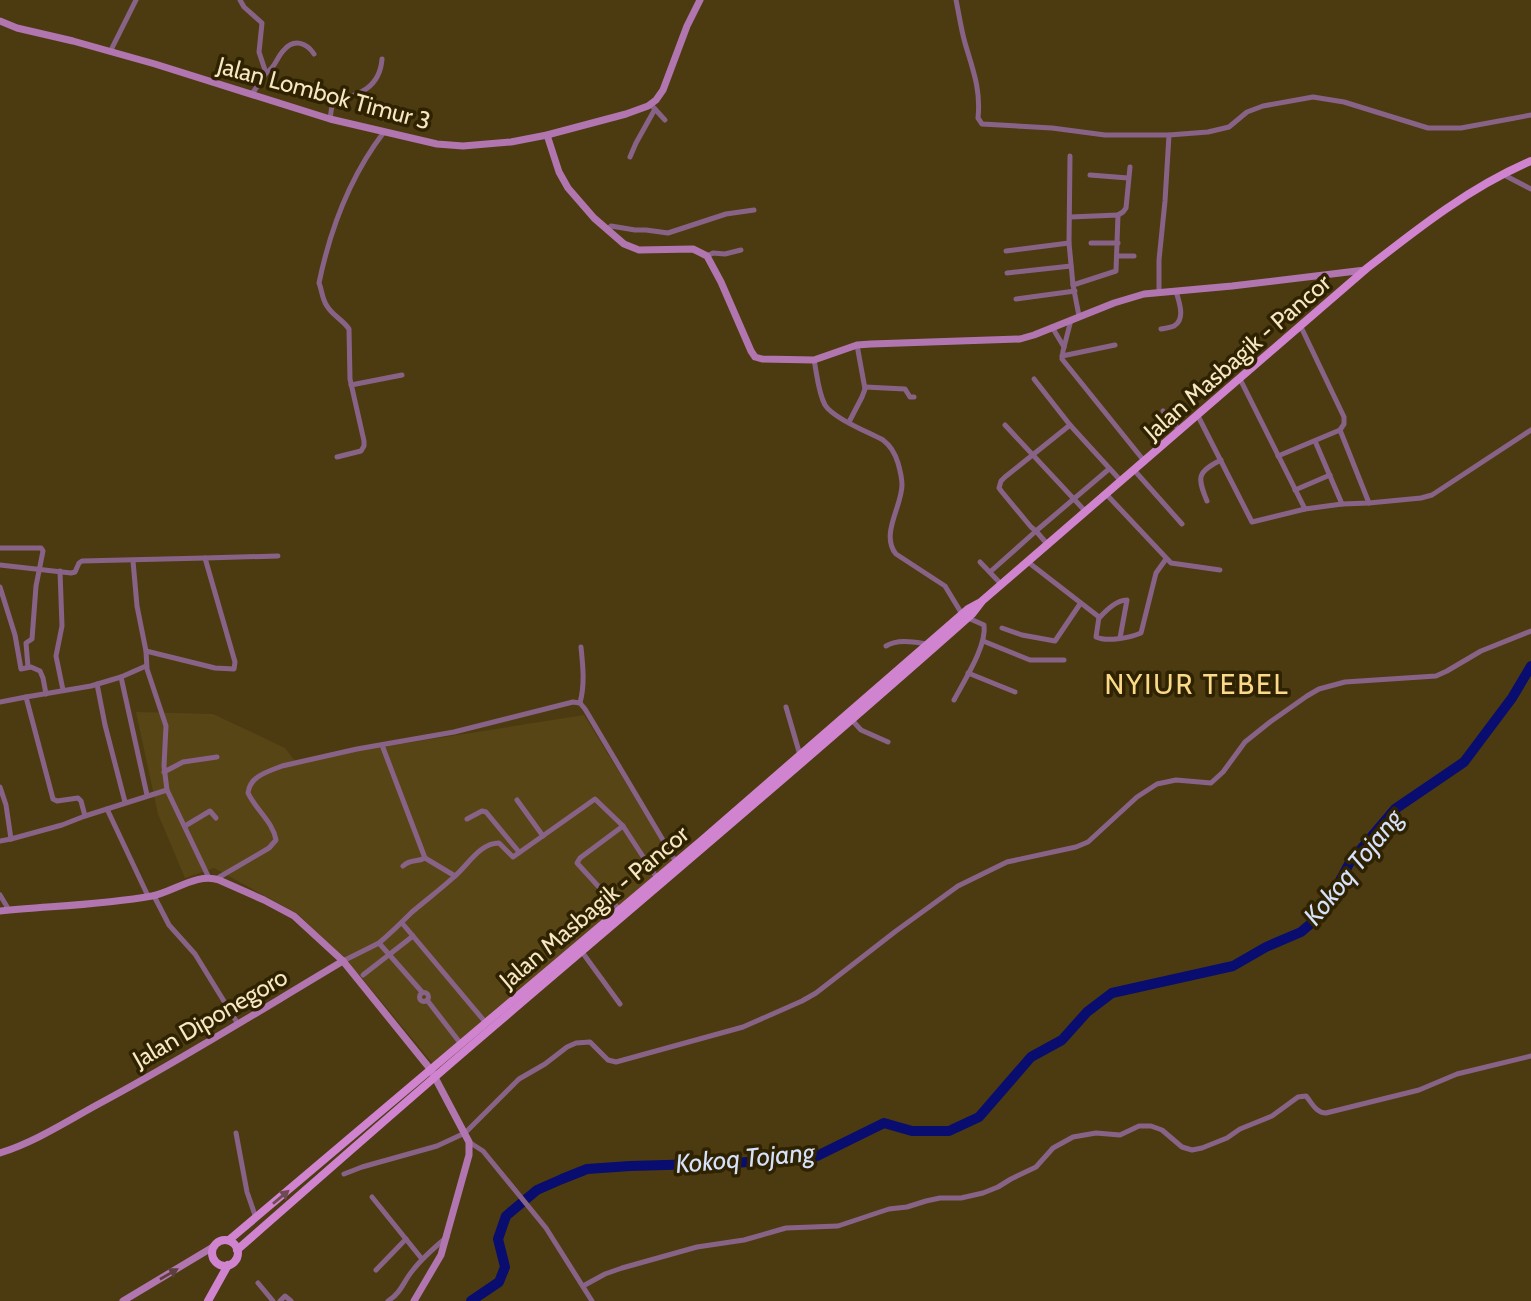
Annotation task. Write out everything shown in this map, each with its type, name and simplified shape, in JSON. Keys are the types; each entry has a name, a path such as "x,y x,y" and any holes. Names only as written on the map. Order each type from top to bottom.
{"main road":[{"name":"Jalan Masbagik - Pancor","path":"229,1240 582,952 678,865 1366,270 1425,224 1485,185 1531,161"},
{"name":"Jalan Masbagik - Pancor","path":"773,783 800,755 849,717 928,644 965,616"},
{"name":"Jalan Masbagik - Pancor","path":"237,1250 486,1023 657,878 678,865"},
{"path":"208,1301 228,1265 236,1259 235,1245 229,1240 222,1240 214,1247 212,1254 220,1265 228,1265"}],"street":[{"path":"110,52 136,0"},
{"path":"240,0 262,23 260,52 266,74"},
{"path":"630,157 663,90 687,26 700,0"},
{"path":"956,0 964,40 977,80 978,118 982,124 1052,128 1105,135 1208,132 1230,127 1247,112 1263,106 1313,97 1344,102 1436,129 1461,128 1531,115"},
{"name":"Jalan Lombok Timur 3","path":"0,22 74,41 330,119 453,146 511,142 547,135 653,106"},
{"path":"251,94 274,67 284,50 292,44 303,43 310,47 314,54"},
{"path":"330,119 335,100 362,93 372,83 382,59"},
{"path":"653,106 664,120"},
{"path":"337,457 358,452 364,446 351,385 349,329 328,308 318,283 339,215 364,161 384,132"},
{"path":"547,135 565,182 590,214 624,244 634,249 693,249 707,256 753,355 762,359 814,360 857,345 1020,339 1133,297 1366,270"},
{"path":"1158,293 1169,135"},
{"path":"1070,156 1069,243 1075,317 1062,359 1145,462"},
{"path":"1070,217 1118,215 1123,212 1126,208 1130,167"},
{"path":"1090,175 1128,178"},
{"path":"1504,175 1531,189"},
{"path":"607,230 611,226 668,233 726,214 754,210"},
{"path":"1016,299 1074,288 1115,272 1118,215"},
{"path":"1006,251 1069,243"},
{"path":"1091,243 1118,243"},
{"path":"707,256 741,250"},
{"path":"1117,256 1134,256"},
{"path":"1007,273 1071,266"},
{"path":"1161,329 1174,326 1179,320 1181,310 1176,291"},
{"path":"1052,327 1064,347"},
{"path":"1278,456 1340,430 1344,424 1344,417 1301,327"},
{"path":"849,422 865,387 857,345"},
{"path":"1062,356 1115,345"},
{"path":"814,360 821,393 832,413 883,440 890,445 897,458 902,487 892,526 892,549 945,586 965,616 984,625 983,641 954,700"},
{"path":"351,385 402,375"},
{"path":"1034,379 1070,425 1121,481"},
{"path":"1240,379 1305,509"},
{"path":"865,387 905,389 910,397 914,397"},
{"path":"1163,411 1180,431"},
{"path":"1198,416 1252,522 1305,509 1432,495 1531,430"},
{"path":"1005,425 1086,512"},
{"path":"1048,545 999,488 1004,477 1070,425"},
{"path":"1340,430 1369,503"},
{"path":"1315,441 1342,505"},
{"path":"1208,501 1201,487 1201,477 1206,467 1221,460"},
{"path":"990,572 1109,469"},
{"path":"1135,470 1182,524"},
{"path":"1295,489 1330,475"},
{"path":"1107,495 1173,564 1220,570"},
{"path":"0,548 44,551 36,586 32,639 25,645 28,667"},
{"path":"0,565 75,572 82,561 278,556"},
{"path":"146,651 215,668 235,668 205,558"},
{"path":"1120,638 1127,600 1123,599 1099,618 1096,638 1120,638 1142,632 1156,573 1167,559"},
{"path":"133,561 146,666 166,726 164,772 167,790 213,878 294,916 343,961 433,1074 469,1142 469,1155 447,1237 439,1259 414,1301"},
{"path":"980,562 1002,585"},
{"path":"1028,562 1099,618"},
{"path":"60,571 62,626 56,656 64,690"},
{"path":"0,587 15,635 21,668 40,671 46,694"},
{"path":"1002,628 1055,641 1080,604"},
{"path":"344,1174 437,1146 465,1133 519,1079 576,1043 590,1042 608,1060 617,1062 732,1031 810,997 942,896 975,877 1007,862 1088,842 1137,797 1167,780 1211,783 1223,772 1245,742 1319,689 1345,682 1436,676 1481,651 1531,631"},
{"path":"886,646 905,641 928,644"},
{"path":"983,641 1030,660 1064,660"},
{"path":"580,703 584,679 581,647"},
{"path":"0,702 97,684 146,666"},
{"path":"968,673 1015,692"},
{"path":"121,677 147,795"},
{"path":"97,684 125,803"},
{"path":"26,697 53,799 57,801 78,798 85,816"},
{"path":"0,911 151,896 213,878 269,848 276,840 270,823 248,793 253,780 282,766 454,732 573,702 580,703 585,709 678,865"},
{"path":"786,707 800,755"},
{"path":"849,717 860,730 888,742"},
{"path":"382,745 425,858 456,876"},
{"path":"164,772 186,761 216,757"},
{"path":"0,786 11,839"},
{"path":"0,841 62,825 167,790"},
{"path":"467,819 484,811 519,852 595,799 623,826 657,878"},
{"path":"517,800 543,836"},
{"path":"107,809 151,896 169,925 195,954 238,1024"},
{"path":"185,826 210,811 216,818"},
{"path":"620,910 577,863 623,826"},
{"name":"Jalan Diponegoro","path":"0,1153 37,1139 343,961 379,943 491,844 499,843 513,857 519,852"},
{"path":"404,866 412,860 425,858"},
{"path":"0,895 9,910"},
{"path":"402,923 486,1023"},
{"path":"363,975 413,936"},
{"path":"379,943 422,992 420,999 427,1000 461,1045"},
{"path":"582,952 620,1004"},
{"path":"583,1286 622,1268 697,1247 744,1240 786,1228 838,1226 889,1209 940,1198 961,1198 983,1193 1036,1167 1053,1148 1073,1137 1096,1133 1120,1135 1139,1126 1151,1126 1163,1130 1182,1147 1192,1150 1227,1138 1240,1129 1272,1116 1302,1095 1306,1096 1317,1110 1326,1113 1419,1090 1457,1074 1531,1056"},
{"path":"236,1133 247,1192 256,1218"},
{"path":"469,1142 483,1151 545,1228 592,1301"},
{"path":"372,1196 422,1259"},
{"path":"388,1301 399,1293 412,1270 422,1259 447,1237"},
{"path":"376,1270 406,1239"},
{"path":"123,1301 214,1247"},
{"path":"258,1283 272,1301"},
{"path":"280,1301 285,1296 290,1301"}],"shaded area":[{"path":"136,712 213,714 285,748 295,761 584,715 674,862 434,1065 362,978 298,914 214,868 185,878 158,814"}],"waterway":[{"name":"Kokoq Tojang","path":"471,1301 499,1282 505,1267 498,1239 506,1216 537,1190 587,1169 736,1163 817,1156 884,1123 912,1131 949,1131 979,1117 1031,1057 1062,1040 1087,1012 1112,993 1233,966 1266,947 1301,932 1322,914 1350,862 1395,809 1464,762 1512,698 1531,666"}],"district":[{"name":"NYIUR TEBEL","path":"1197,684"}]}
